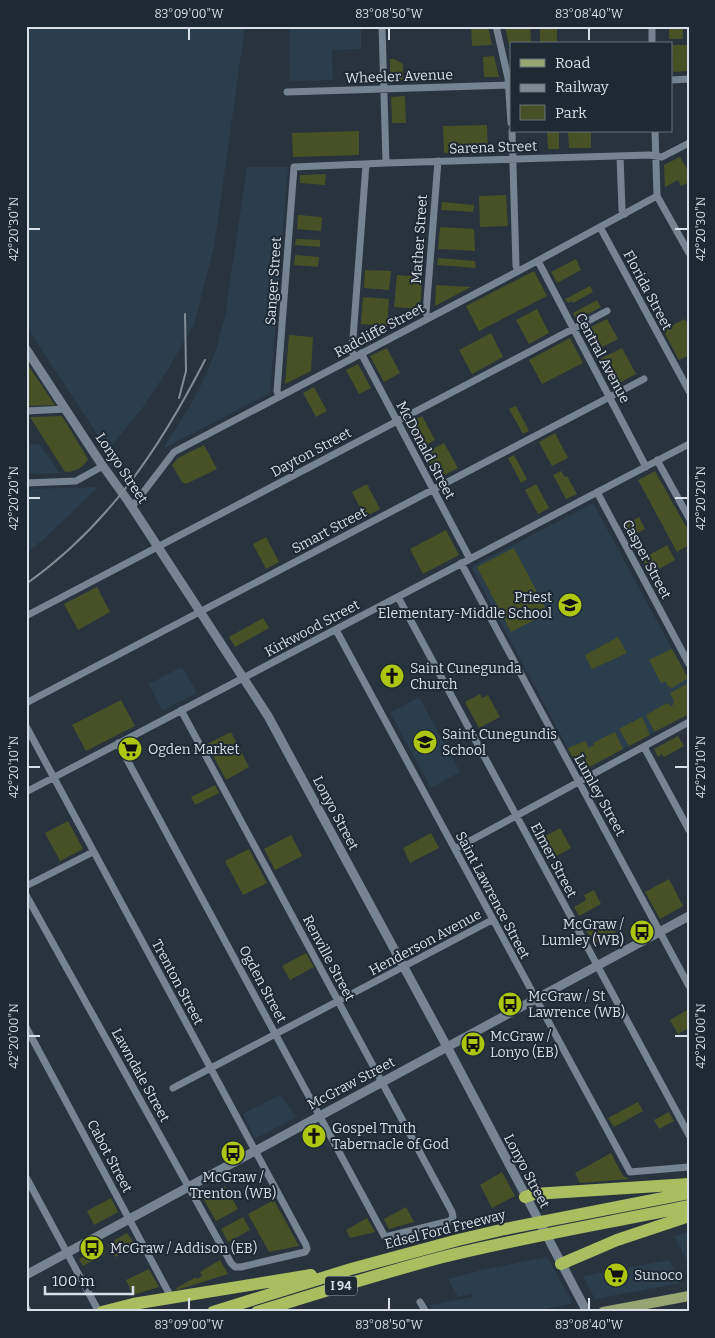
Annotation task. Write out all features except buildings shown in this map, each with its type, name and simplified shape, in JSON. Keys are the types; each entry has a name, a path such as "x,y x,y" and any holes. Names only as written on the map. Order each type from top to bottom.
{"highway":[{"path":"528,1201 534,1194 689,1184"},
{"name":"Edsel Ford Freeway","path":"213,1312 351,1269 505,1229 689,1193"},
{"name":"Edsel Ford Freeway","path":"257,1312 383,1273 444,1257 499,1244 689,1206"},
{"path":"559,1259 689,1216"},
{"path":"101,1312 171,1297 351,1269"}],"main road":[{"path":"603,1312 689,1296"}],"street":[{"path":"382,26 386,163"},
{"path":"496,26 510,85"},
{"path":"652,26 652,42"},
{"path":"672,80 689,79"},
{"name":"Wheeler Avenue","path":"287,92 510,85"},
{"path":"512,132 516,266 518,271"},
{"path":"655,132 657,196 689,253"},
{"name":"Sarena Street","path":"294,167 620,156 662,157 689,143"},
{"path":"620,156 622,210 625,214"},
{"name":"Mather Street","path":"429,318 426,313 438,161"},
{"name":"McDonald Street","path":"366,164 352,352 358,355 397,421 470,559"},
{"name":"Sanger Street","path":"279,396 277,392 294,167"},
{"name":"Radcliffe Street","path":"132,506 174,452 538,261 657,196"},
{"name":"Florida Street","path":"600,227 689,391"},
{"name":"Central Avenue","path":"538,261 646,467"},
{"name":"Dayton Street","path":"26,616 607,311"},
{"name":"Lonyo Street","path":"26,349 103,466 161,545 204,610 243,678 268,716 447,1047 587,1312"},
{"name":"Smart Street","path":"26,703 644,379"},
{"path":"26,411 66,409"},
{"name":"Kirkwood Street","path":"26,792 689,444"},
{"path":"657,460 689,518"},
{"path":"26,483 76,481 103,466"},
{"name":"Casper Street","path":"597,492 689,664"},
{"name":"Lumley Street","path":"461,563 689,986"},
{"name":"Elmer Street","path":"398,597 689,1135"},
{"name":"Saint Lawrence Street","path":"336,630 630,1172 689,1166"},
{"name":"Renville Street","path":"181,710 452,1212 453,1217 448,1222 385,1237"},
{"path":"454,850 689,722"},
{"name":"Trenton Street","path":"26,726 306,1245 306,1250 294,1255 235,1267"},
{"name":"Ogden Street","path":"118,743 385,1237"},
{"path":"644,747 689,830"},
{"path":"26,886 93,852"},
{"name":"Lawndale Street","path":"26,895 231,1264 235,1267"},
{"name":"McGraw Street","path":"26,1275 689,916"},
{"name":"Henderson Avenue","path":"173,1088 492,920"},
{"name":"Cabot Street","path":"26,1027 171,1297"},
{"path":"26,1177 101,1312"},
{"path":"420,1302 426,1312"},
{"path":"26,1307 29,1312"}],"shaded area":[{"path":"26,26 245,26 214,247 194,324 167,371 143,407 109,449 107,449 26,326"},
{"path":"289,26 361,26 361,49 332,50 333,80 290,81"},
{"path":"247,167 288,167 270,393 165,448 190,406 216,350 225,316"},
{"path":"39,444 60,473 26,474 26,445"},
{"path":"98,487 45,538 26,553 26,489"},
{"name":"Priest Elementary‑Middle School","path":"593,503 689,680 689,714 580,771 471,567"},
{"path":"182,667 197,693 162,711 149,684"},
{"name":"Saint Cunegundis School","path":"419,697 460,772 431,788 390,713"},
{"path":"280,1095 296,1117 255,1139 243,1114"},
{"path":"689,1232 689,1264 674,1236"},
{"path":"547,1257 572,1301 571,1304 528,1312 433,1312 429,1305 473,1297 471,1294 458,1297 448,1279"},
{"path":"669,1260 681,1283 595,1299 583,1276"}],"green space":[{"path":"471,26 488,26 492,45 472,46"},
{"path":"505,26 530,26 531,42 510,42 509,45"},
{"path":"540,26 557,26 557,42 540,42"},
{"path":"669,26 683,26 683,39 669,39"},
{"path":"672,45 689,45 689,71 673,72"},
{"path":"494,56 499,77 484,77 483,57"},
{"path":"390,59 403,64 403,80 390,80"},
{"path":"405,96 406,123 392,123 391,97"},
{"path":"487,125 488,152 444,153 443,126"},
{"path":"359,131 359,155 293,157 292,133"},
{"path":"547,132 559,132 559,149 548,149"},
{"path":"568,132 591,132 591,148 569,148"},
{"path":"680,157 689,172 689,182 681,186 678,180 665,187 664,165"},
{"path":"326,174 325,185 300,183 300,175"},
{"path":"506,195 508,226 480,227 479,196"},
{"path":"442,202 474,205 473,212 441,210"},
{"path":"298,215 322,217 321,231 297,229"},
{"path":"440,227 474,229 475,251 438,249"},
{"path":"296,239 320,240 320,247 295,245"},
{"path":"295,255 319,257 318,267 294,265"},
{"path":"438,258 475,261 476,268 437,265"},
{"path":"576,259 581,270 557,283 551,272"},
{"path":"365,270 391,271 389,290 364,288"},
{"path":"534,271 547,296 479,331 466,306"},
{"path":"397,275 422,277 420,309 394,307"},
{"path":"436,285 471,287 435,306"},
{"path":"590,286 593,292 573,303 572,301 568,303 565,299"},
{"path":"363,297 389,299 387,326 361,324"},
{"path":"597,300 601,307 576,320 573,313"},
{"path":"537,309 549,333 529,344 516,320"},
{"path":"607,319 618,339 593,352 583,331"},
{"path":"685,319 689,327 689,355 679,360 663,330"},
{"path":"491,333 503,357 472,374 459,350"},
{"path":"289,335 313,337 311,371 285,384"},
{"path":"570,338 583,363 542,384 529,360"},
{"path":"387,348 400,373 384,382 370,356"},
{"path":"622,348 636,374 612,387 598,360"},
{"path":"26,362 55,405 26,406"},
{"path":"358,364 371,388 359,394 346,370"},
{"path":"314,387 327,411 316,417 303,393"},
{"path":"516,406 529,431 523,434 509,409"},
{"path":"62,416 88,459 81,467 68,472 65,472 30,417"},
{"path":"422,416 435,440 419,449 406,424"},
{"path":"555,433 568,458 552,466 539,442"},
{"path":"444,443 458,468 435,480 422,455"},
{"path":"204,445 217,469 186,484 182,482 172,465 178,458"},
{"path":"514,455 527,479 521,483 508,458"},
{"path":"561,471 565,477 567,476 577,494 566,499 553,475"},
{"path":"655,471 689,532 689,545 677,552 638,480"},
{"path":"367,484 380,509 365,517 352,492"},
{"path":"536,484 549,508 538,514 525,490"},
{"path":"639,517 645,529 630,537 624,526"},
{"path":"446,530 459,555 423,574 410,549"},
{"path":"266,537 279,562 266,569 253,544"},
{"path":"667,545 675,560 650,574 642,559"},
{"path":"514,548 548,613 511,632 477,567"},
{"path":"97,587 110,612 78,630 64,604"},
{"path":"263,618 269,628 235,647 229,637"},
{"path":"618,637 627,653 592,669 585,655"},
{"path":"672,649 688,678 672,688 665,681 661,683 649,660"},
{"path":"689,683 689,714 654,731 646,715 667,703 671,706 673,705 674,701 670,693"},
{"path":"480,694 482,698 488,695 500,717 479,728 465,702"},
{"path":"121,700 135,726 86,751 72,725"},
{"path":"642,717 650,735 629,746 619,729"},
{"path":"231,732 249,767 226,780 207,744"},
{"path":"615,732 623,749 580,771 568,749 585,741 589,748 594,745 593,743"},
{"path":"678,736 684,746 664,757 662,754 658,757 654,749"},
{"path":"215,785 219,793 195,805 191,797"},
{"path":"68,821 83,849 60,861 45,833"},
{"path":"560,828 571,848 549,860 538,840"},
{"path":"431,833 439,848 410,863 403,848"},
{"path":"291,835 302,856 275,870 264,849"},
{"path":"249,849 267,883 243,895 225,861"},
{"path":"669,879 683,906 660,919 645,892"},
{"path":"594,890 601,904 579,916 574,907 586,900 584,895"},
{"path":"609,918 616,932 594,944 586,930"},
{"path":"306,953 314,967 290,980 282,966"},
{"path":"689,1009 689,1028 678,1034 670,1020"},
{"path":"638,1102 643,1111 614,1127 608,1118"},
{"path":"669,1112 674,1121 659,1129 654,1120"},
{"path":"611,1153 623,1176 630,1179 580,1183 575,1173"},
{"path":"502,1172 515,1196 492,1208 480,1185"},
{"path":"225,1186 238,1209 216,1221 203,1198"},
{"path":"111,1198 118,1212 94,1225 87,1211"},
{"path":"274,1200 299,1246 269,1252 248,1214"},
{"path":"406,1207 414,1222 389,1229 384,1219"},
{"path":"243,1217 250,1230 228,1242 221,1229"},
{"path":"367,1218 375,1232 350,1238 346,1230"},
{"path":"127,1233 136,1246 115,1257 108,1244"},
{"path":"102,1247 105,1254 83,1266 79,1259"},
{"path":"220,1260 228,1274 177,1290 176,1288 196,1277 197,1279 202,1276 200,1272"},
{"path":"149,1269 159,1287 133,1295 126,1280"}],"railway":[{"path":"179,398 186,371 185,314"},
{"path":"26,584 82,537 107,511 170,424 205,360"}],"place":[{"name":"Priest Elementary‑Middle School","path":"570,605"},
{"name":"Saint Cunegunda Church","path":"392,676"},
{"name":"Saint Cunegundis School","path":"425,742"},
{"name":"Ogden Market","path":"130,749"},
{"name":"McGraw / Lumley (WB)","path":"642,932"},
{"name":"McGraw / St Lawrence (WB)","path":"510,1004"},
{"name":"McGraw / Lonyo (EB)","path":"473,1044"},
{"name":"Gospel Truth Tabernacle of God","path":"314,1136"},
{"name":"McGraw / Trenton (WB)","path":"233,1153"},
{"name":"McGraw / Addison (EB)","path":"92,1248"},
{"name":"Sunoco","path":"616,1275"}]}
